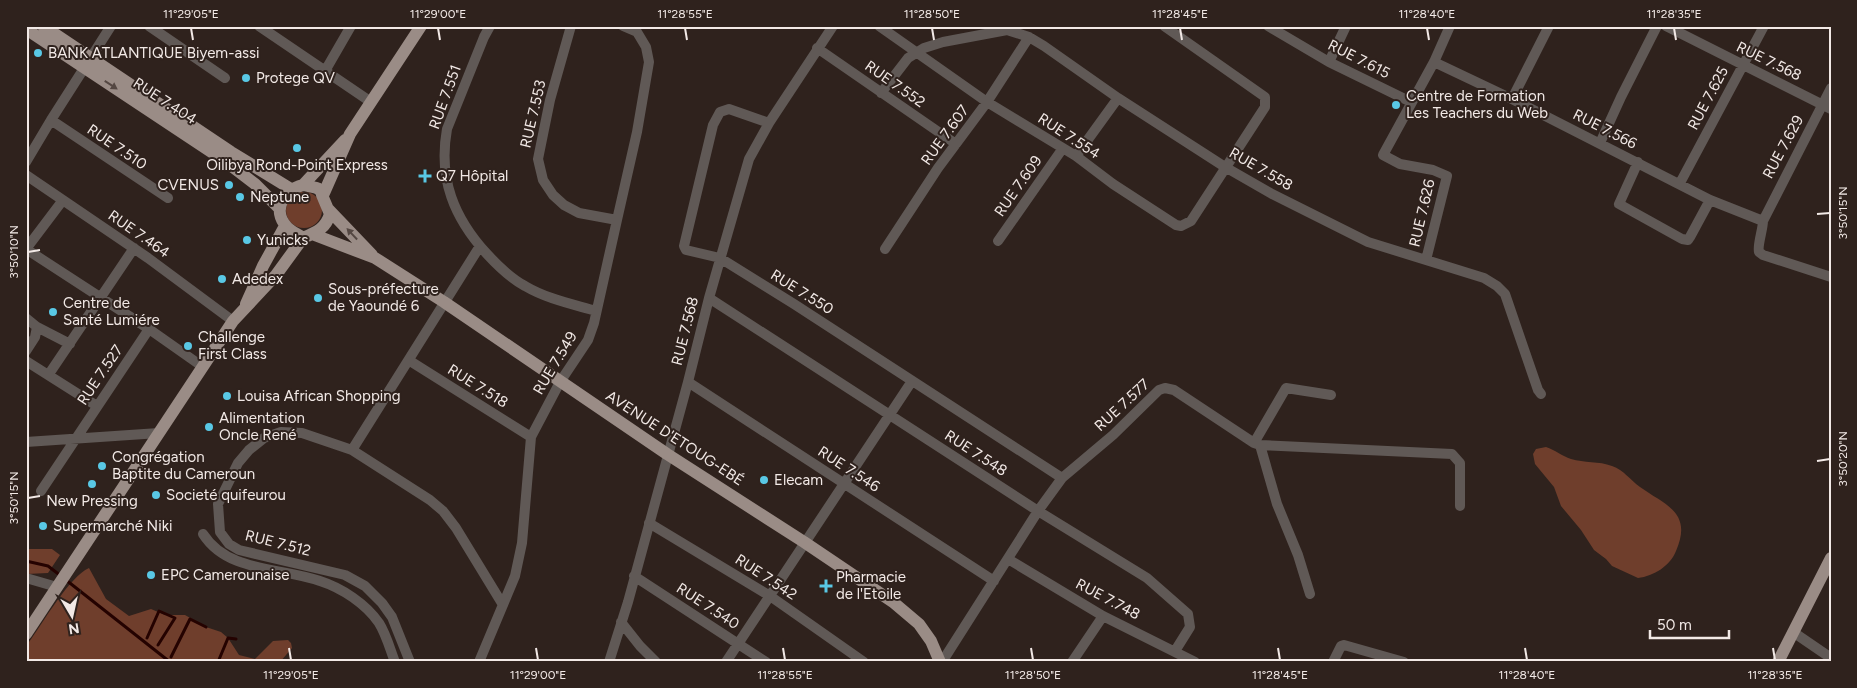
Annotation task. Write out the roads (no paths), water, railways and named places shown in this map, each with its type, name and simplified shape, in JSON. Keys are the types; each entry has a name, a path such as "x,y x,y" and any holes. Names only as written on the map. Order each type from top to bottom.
{"main road":[{"name":"RUE 7.404","path":"43,26 88,64 255,184 280,209"},
{"path":"26,634 233,321 276,275 308,236 326,225 330,214 322,195 350,134 421,26"},
{"name":"RUE 7.404","path":"27,32 88,64 231,152 297,187"},
{"path":"350,134 282,200 281,218 285,226 308,236 375,258"},
{"path":"297,187 318,188 324,193"},
{"path":"328,209 375,258"},
{"path":"244,309 263,266 285,226"},
{"name":"AVENUE D'ETOUG-EBÉ","path":"375,258 444,302 667,454 804,542 906,611 919,624 931,641 941,662"},
{"path":"1778,662 1831,558"}],"street":[{"path":"26,162 111,26"},
{"path":"149,26 225,78"},
{"path":"259,26 371,102"},
{"path":"325,71 351,26"},
{"name":"RUE 7.551","path":"490,26 447,130 444,145 444,166 455,208 466,228 507,275 524,286 548,297 596,311"},
{"name":"RUE 7.553","path":"571,26 550,100 538,160 543,180 553,195 564,205 579,213 618,220"},
{"name":"RUE 7.549","path":"479,662 515,576 522,543 531,437 560,382 588,340 618,220 649,62 646,47 637,32 623,26"},
{"name":"RUE 7.568","path":"608,662 649,523 720,258 749,160 768,123 833,26"},
{"name":"RUE 7.554","path":"879,26 988,102 1076,156 1121,189 1176,225 1181,226 1191,221 1226,168"},
{"path":"1164,26 1264,97 1265,107 1226,168"},
{"name":"RUE 7.615","path":"1268,26 1329,62 1411,102"},
{"path":"1329,62 1346,26"},
{"name":"RUE 7.626","path":"1426,260 1447,176 1433,170 1400,164 1383,155 1434,62 1450,26"},
{"path":"1512,99 1549,26"},
{"path":"1600,143 1657,26"},
{"name":"RUE 7.568","path":"1666,26 1827,106"},
{"name":"RUE 7.625","path":"1680,184 1764,26"},
{"name":"RUE 7.558","path":"917,52 943,42 1007,30 1029,37 1118,98 1226,168 1272,194 1368,242 1484,278 1497,286 1505,294 1541,394"},
{"name":"RUE 7.607","path":"885,249 956,144 988,102 1029,37"},
{"name":"RUE 7.552","path":"817,48 956,144"},
{"path":"882,93 908,58 917,52"},
{"name":"RUE 7.566","path":"1434,62 1512,99 1710,200 1763,221"},
{"name":"RUE 7.629","path":"1831,88 1827,106 1763,221 1758,247 1759,252 1831,277"},
{"path":"1076,156 1118,98"},
{"name":"RUE 7.550","path":"768,123 728,109 720,112 713,125 684,246 686,250 720,258 1062,478"},
{"name":"RUE 7.510","path":"51,120 168,198"},
{"name":"RUE 7.609","path":"998,241 1063,148"},
{"path":"1638,162 1619,204 1682,239 1688,240 1710,200"},
{"name":"RUE 7.464","path":"26,175 134,248 233,321"},
{"path":"63,200 26,249 149,329 203,367"},
{"path":"352,450 410,361 444,302 480,246"},
{"path":"49,374 134,248"},
{"name":"RUE 7.548","path":"709,298 1038,511 1147,578 1188,614 1190,627 1175,651"},
{"path":"26,318 37,327 70,344"},
{"path":"26,351 36,338 37,327"},
{"name":"RUE 7.527","path":"41,491 149,329"},
{"path":"26,361 97,406"},
{"name":"RUE 7.518","path":"410,361 531,437"},
{"path":"726,662 912,381"},
{"name":"RUE 7.546","path":"688,382 994,581"},
{"name":"RUE 7.577","path":"941,662 1038,511 1062,478 1113,435 1159,390 1165,388 1174,390 1257,444"},
{"path":"1310,594 1298,555 1276,504 1257,444 1286,388 1331,395"},
{"name":"RUE 7.512","path":"410,662 392,617 382,603 365,586 345,575 238,550 228,544 220,532 218,504 238,463 249,450 264,438 281,432 302,433 352,450 430,500 443,511 456,528 503,605"},
{"path":"26,442 159,433"},
{"path":"1257,444 1452,454 1460,463 1460,506"},
{"name":"RUE 7.542","path":"649,523 770,596 864,662"},
{"name":"RUE 7.512","path":"203,534 216,549 232,559 321,581 347,594 366,608 379,623 394,662"},
{"name":"RUE 7.748","path":"1008,559 1103,616 1196,662"},
{"name":"RUE 7.540","path":"634,576 766,662"},
{"path":"26,578 59,584"},
{"path":"1072,662 1103,616"},
{"path":"621,622 640,646 656,662"},
{"path":"1793,632 1831,658"},
{"path":"1333,662 1339,648 1344,645 1404,662"}],"waterway":[{"path":"26,561 48,566 61,576"},
{"path":"66,580 170,662"},
{"path":"147,638 159,611 175,618 158,645"},
{"path":"171,657 190,619 206,627"},
{"path":"218,662 228,638 236,639"}],"place":[{"name":"BANK ATLANTIQUE Biyem-assi","path":"38,53"},
{"name":"Protege QV","path":"246,78"},
{"name":"Centre de Formation Les Teachers du Web","path":"1396,105"},
{"name":"Oilibya Rond-Point Express","path":"297,148"},
{"name":"Q7 Hôpital","path":"425,176"},
{"name":"CVENUS","path":"229,185"},
{"name":"Neptune","path":"240,197"},
{"name":"Yunicks","path":"247,240"},
{"name":"Adedex","path":"222,279"},
{"name":"Sous-préfecture de Yaoundé 6","path":"318,298"},
{"name":"Centre de Santé Lumiére","path":"53,312"},
{"name":"Challenge First Class","path":"188,346"},
{"name":"Louisa African Shopping","path":"227,396"},
{"name":"Alimentation Oncle René","path":"209,427"},
{"name":"Congrégation Baptite du Cameroun","path":"102,466"},
{"name":"Elecam","path":"764,480"},
{"name":"New Pressing","path":"92,484"},
{"name":"Societé quifeurou","path":"156,495"},
{"name":"Supermarché Niki","path":"43,526"},
{"name":"EPC Camerounaise","path":"151,575"},
{"name":"Pharmacie de l'Etoile","path":"826,586"}]}
